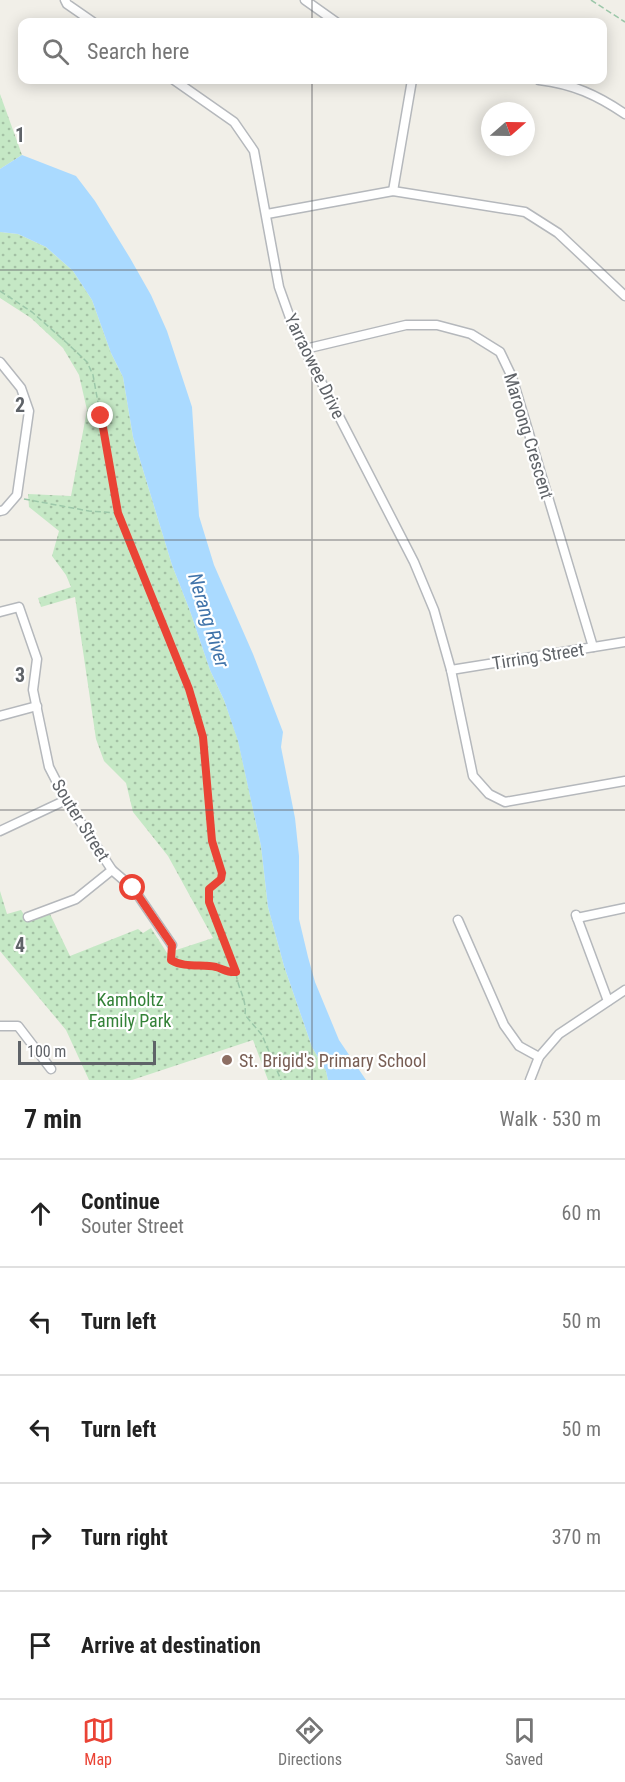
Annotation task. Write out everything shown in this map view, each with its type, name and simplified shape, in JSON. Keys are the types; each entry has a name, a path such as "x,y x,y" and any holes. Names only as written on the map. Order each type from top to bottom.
{"street":[{"path":"64,0 87,18"},
{"path":"304,0 330,18"},
{"name":"Yarraowee Drive","path":"180,84 234,122 254,151 279,287 294,329 414,562 434,610 451,670 473,776 489,794 505,802 625,781"},
{"path":"393,191 411,84"},
{"path":"565,84 594,96 625,114"},
{"path":"267,214 393,191 525,212 558,233 625,296"},
{"name":"Maroong Crescent","path":"305,349 406,325 437,325 471,334 500,352 512,377 592,647"},
{"path":"0,362 21,388 29,411 17,495 4,510 0,511"},
{"name":"Souter Street","path":"0,612 19,607 37,659 33,690 49,767 66,800 112,870 133,888 172,945"},
{"name":"Tirring Street","path":"451,670 625,642"},
{"path":"0,716 37,706"},
{"path":"0,831 66,800"},
{"path":"28,916 76,899 112,870"},
{"path":"608,1001 576,916 625,908"},
{"path":"458,920 504,1025 519,1046 539,1057"},
{"path":"530,1080 539,1057 559,1034 625,990"},
{"path":"0,1026 18,1026 51,1069"}],"path":[{"path":"591,0 625,22"},
{"path":"0,291 32,312 87,362 93,375 118,513 189,689 203,737 212,841 222,873 221,879 209,889 209,902 236,972 246,1005 245,1015 262,1035 281,1080"},
{"path":"17,495 27,500 118,513"},
{"path":"172,945 171,960 177,964 217,967 236,972"}],"green space":[{"path":"0,94 22,155 0,169"},
{"name":"Kamholtz Family Park","path":"0,232 18,234 46,247 73,271 92,300 111,353 123,377 133,437 172,565 238,740 261,846 268,907 284,966 312,1047 326,1071 328,1080 268,1080 253,1040 132,1080 89,1080 66,1030 0,951 0,891 7,914 21,910 28,921 50,914 70,956 138,929 143,933 151,928 167,953 213,938 168,856 133,812 126,783 104,761 96,739 75,597 41,607 38,598 71,587 66,575 52,556 59,531 29,507 28,494 71,496 87,410 79,375 63,348 31,318 0,298"}],"water":[{"name":"Nerang River","path":"22,155 76,176 95,201 130,258 151,295 167,331 192,407 199,516 214,565 253,654 283,732 281,747 295,818 299,856 299,919 308,957 315,982 339,1040 366,1080 328,1080 326,1071 312,1047 284,966 268,907 261,846 238,741 172,565 133,437 123,377 111,353 92,300 73,271 46,247 18,234 0,232 0,169"}],"place":[{"name":"St. Brigid's Primary School","path":"227,1060"}],"route":[{"path":"101,416 118,513 189,689 203,737 212,841 222,873 221,879 209,889 209,902 236,972 217,967 177,964 171,960 172,945 141,903 133,888"}]}
